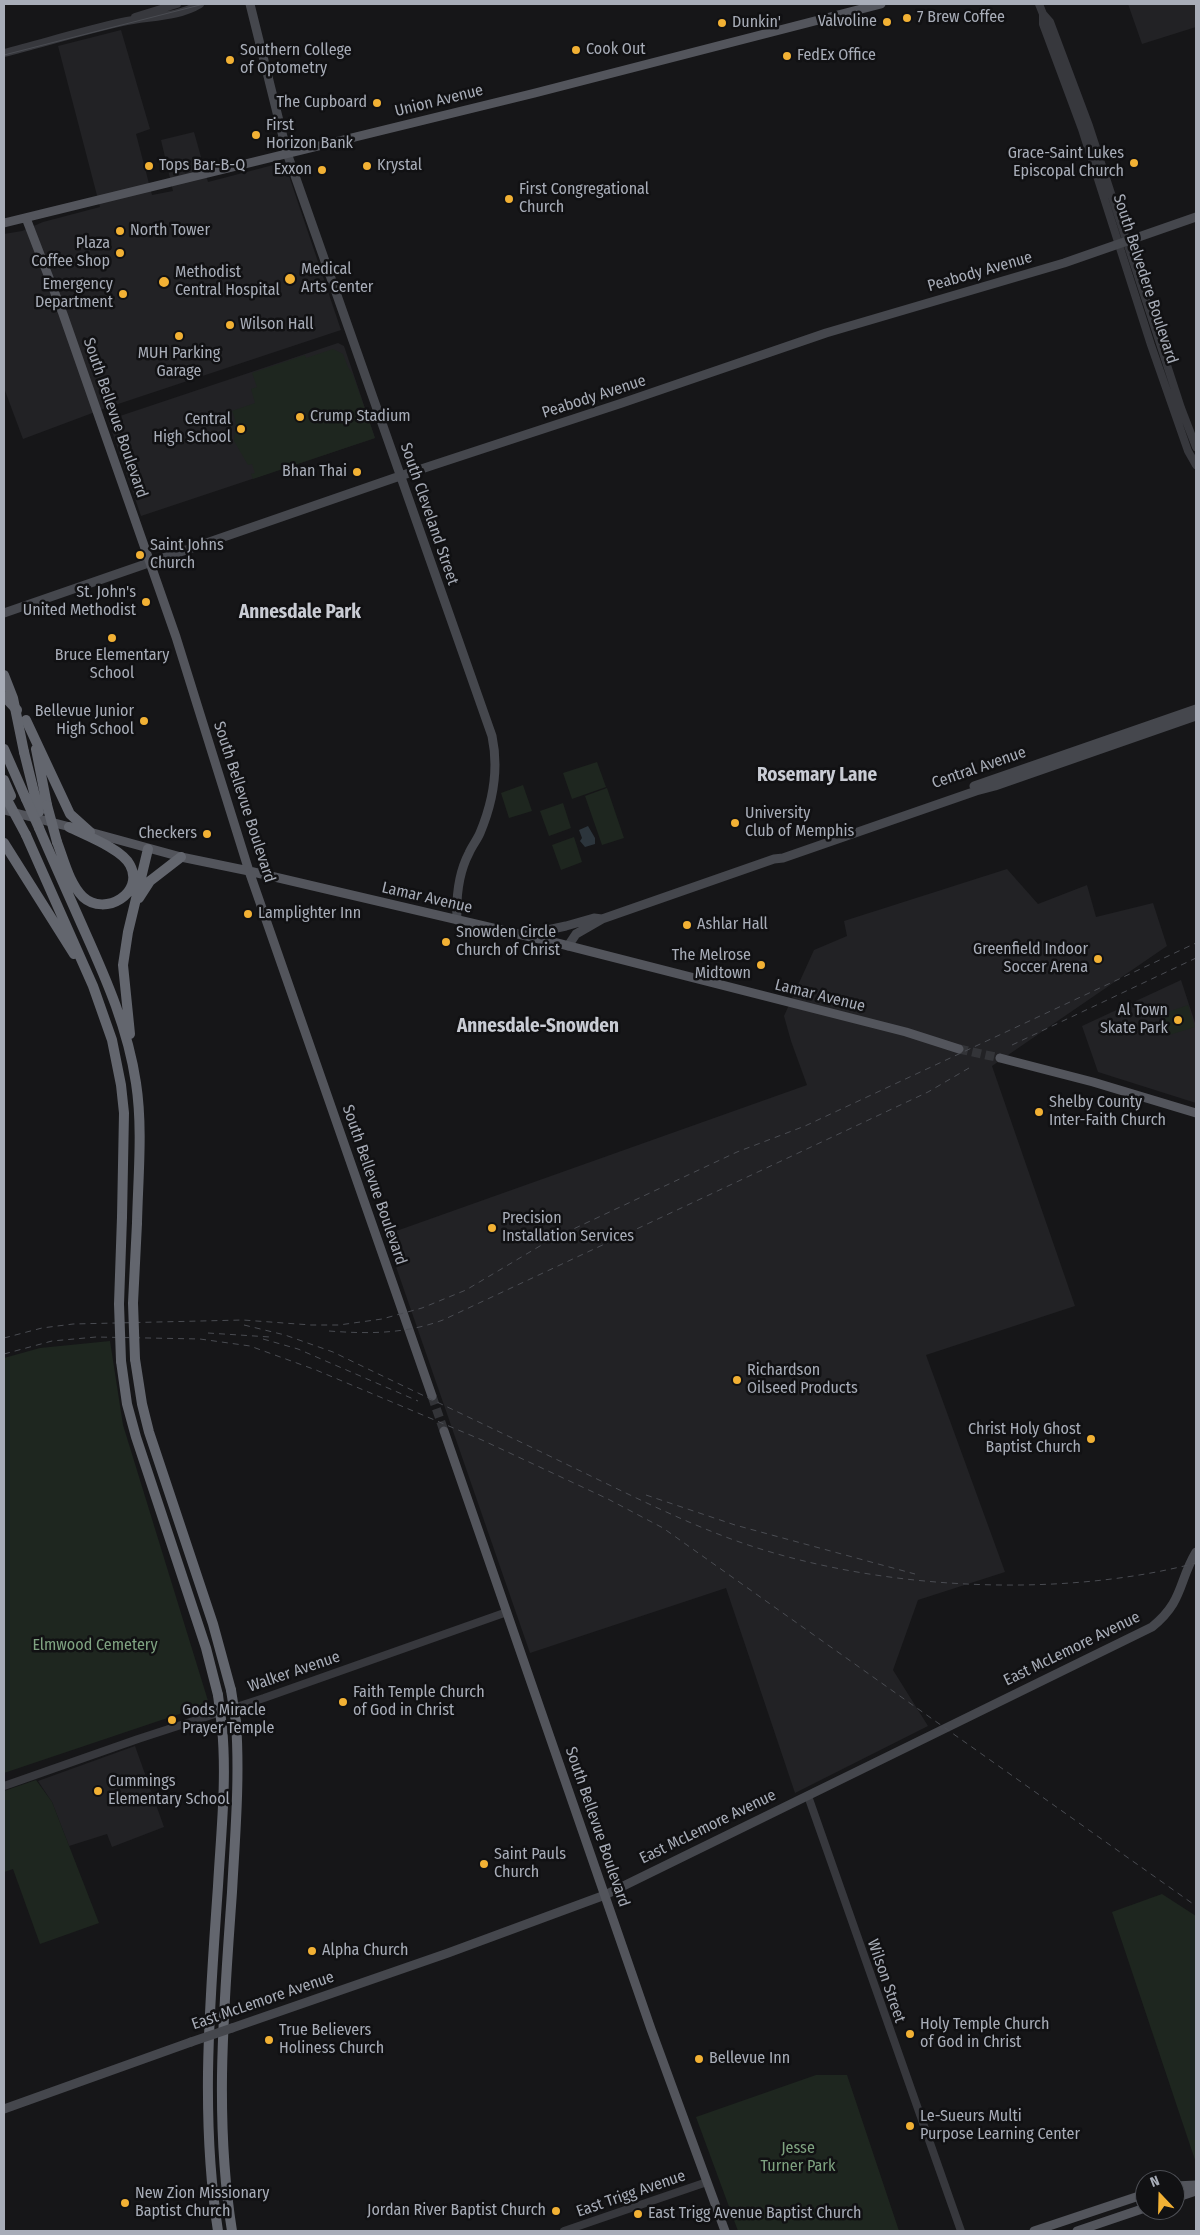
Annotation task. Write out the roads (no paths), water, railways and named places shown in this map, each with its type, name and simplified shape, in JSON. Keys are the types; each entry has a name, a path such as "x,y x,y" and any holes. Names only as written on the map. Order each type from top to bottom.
{"highway":[{"path":"4,675 13,698 31,799"},
{"path":"4,696 26,720 70,814 90,832"},
{"path":"26,720 35,747 46,805 57,842 73,882 85,898 93,903 109,905 117,902 126,895 133,881 131,865 120,854 70,827"},
{"path":"4,749 39,812 39,828 103,974 120,1016 128,1047 134,1073 138,1107 137,1223 133,1303 135,1359 142,1404 152,1443 217,1638 231,1690 236,1722 238,1783 221,2090 225,2171 232,2231"},
{"path":"4,780 6,795 26,835 92,986 112,1040 120,1078 124,1113 120,1304 121,1361 127,1404 206,1648 218,1695 222,1727 224,1780 207,2068 208,2155 218,2231"},
{"path":"4,843 92,986"},
{"path":"128,1047 130,1032 123,965 128,932 148,849"},
{"path":"135,906 150,882 181,857"}],"main road":[{"name":"South Cleveland Street","path":"250,4 287,153 494,748 495,777 489,807 480,834 468,854 460,877 456,902 457,920"},
{"name":"Union Avenue","path":"6,221 26,218 535,93 881,4"},
{"name":"Peabody Avenue","path":"4,612 400,476 614,406 826,333 1064,263 1196,217"},
{"name":"South Bellevue Boulevard","path":"26,218 63,314 180,649 249,871 432,1396"},
{"name":"Central Avenue","path":"774,859 782,852 1196,709"},
{"name":"Central Avenue","path":"568,946 576,934 602,919 1196,716"},
{"name":"Lamar Avenue","path":"4,810 181,857 249,871 568,946 906,1032 959,1049"},
{"name":"Central Avenue","path":"522,935 594,918 602,919"},
{"path":"1000,1058 1094,1082 1196,1113"},
{"name":"South Bellevue Boulevard","path":"444,1431 604,1895 725,2231"},
{"name":"East McLemore Avenue","path":"4,2109 448,1953 604,1895 1152,1627 1172,1608 1196,1552"},
{"path":"1034,2231 1135,2197"},
{"path":"1076,2231 1135,2211"}],"street":[{"path":"124,22 152,10 177,4"},
{"path":"4,53 124,22 155,18 193,8 200,4"},
{"name":"South Belvedere Boulevard","path":"1039,4 1043,14 1050,22 1089,126 1124,242 1151,345 1188,451 1196,465"},
{"name":"South Belvedere Boulevard","path":"1124,242 1196,447"},
{"path":"1151,345 1160,342"},
{"name":"Walker Avenue","path":"4,1786 147,1736 264,1698 507,1612"},
{"name":"Wilson Street","path":"808,1796 961,2231"},
{"name":"East Trigg Avenue","path":"564,2231 707,2182"}],"tunnel":[{"path":"959,1049 1000,1058"},
{"path":"432,1396 444,1431"}],"tram line":[{"path":"4,55 204,4"}],"railway":[{"path":"4,1338 42,1328 73,1324 243,1320 339,1325 382,1319 422,1308 466,1290 550,1240 737,1152 805,1126 1196,943"},
{"path":"1012,1045 1196,958"},
{"path":"329,1331 387,1332 415,1328 443,1320 928,1092 969,1068"},
{"path":"244,1325 285,1335 333,1352 661,1510 718,1534 773,1553 831,1567 892,1577 955,1583 1018,1585 1080,1582 1140,1575 1196,1563"},
{"path":"208,1333 270,1337"},
{"path":"4,1354 52,1341 96,1337 200,1339 250,1346 316,1370 482,1440 608,1499 663,1528 1196,1906"},
{"path":"263,1339 298,1349 418,1401"},
{"path":"646,1495 735,1525 915,1574"}],"place":[{"name":"7 Brew Coffee","path":"907,18"},
{"name":"Valvoline","path":"887,22"},
{"name":"Dunkin'","path":"722,23"},
{"name":"Cook Out","path":"576,50"},
{"name":"FedEx Office","path":"787,56"},
{"name":"Southern College of Optometry","path":"230,60"},
{"name":"The Cupboard","path":"377,103"},
{"name":"First Horizon Bank","path":"256,135"},
{"name":"Grace-Saint Lukes Episcopal Church","path":"1134,163"},
{"name":"Tops Bar-B-Q","path":"149,166"},
{"name":"Krystal","path":"367,166"},
{"name":"Exxon","path":"322,170"},
{"name":"First Congregational Church","path":"509,199"},
{"name":"North Tower","path":"120,231"},
{"name":"Plaza Coffee Shop","path":"120,253"},
{"name":"Medical Arts Center","path":"290,279"},
{"name":"Methodist Central Hospital","path":"164,282"},
{"name":"Emergency Department","path":"123,294"},
{"name":"Wilson Hall","path":"230,325"},
{"name":"MUH Parking Garage","path":"179,336"},
{"name":"Crump Stadium","path":"300,417"},
{"name":"Central High School","path":"241,429"},
{"name":"Bhan Thai","path":"357,472"},
{"name":"Saint Johns Church","path":"140,555"},
{"name":"St. John's United Methodist","path":"146,602"},
{"name":"Bruce Elementary School","path":"112,638"},
{"name":"Bellevue Junior High School","path":"144,721"},
{"name":"University Club of Memphis","path":"735,823"},
{"name":"Checkers","path":"207,834"},
{"name":"Lamplighter Inn","path":"248,914"},
{"name":"Ashlar Hall","path":"687,925"},
{"name":"Snowden Circle Church of Christ","path":"446,942"},
{"name":"Greenfield Indoor Soccer Arena","path":"1098,959"},
{"name":"The Melrose Midtown","path":"761,965"},
{"name":"Al Town Skate Park","path":"1178,1020"},
{"name":"Shelby County Inter-Faith Church","path":"1039,1112"},
{"name":"Precision Installation Services","path":"492,1228"},
{"name":"Richardson Oilseed Products","path":"737,1380"},
{"name":"Christ Holy Ghost Baptist Church","path":"1091,1439"},
{"name":"Faith Temple Church of God in Christ","path":"343,1702"},
{"name":"Gods Miracle Prayer Temple","path":"172,1720"},
{"name":"Cummings Elementary School","path":"98,1791"},
{"name":"Saint Pauls Church","path":"484,1864"},
{"name":"Alpha Church","path":"312,1951"},
{"name":"Holy Temple Church of God in Christ","path":"910,2034"},
{"name":"True Believers Holiness Church","path":"269,2040"},
{"name":"Bellevue Inn","path":"699,2059"},
{"name":"Le-Sueurs Multi Purpose Learning Center","path":"910,2126"},
{"name":"New Zion Missionary Baptist Church","path":"125,2203"},
{"name":"Jordan River Baptist Church","path":"556,2211"},
{"name":"East Trigg Avenue Baptist Church","path":"638,2214"}],"district":[{"name":"Annesdale Park","path":"300,613"},
{"name":"Rosemary Lane","path":"817,776"},
{"name":"Annesdale-Snowden","path":"538,1027"}],"park label":[{"name":"Elmwood Cemetery","path":"95,1646"},
{"name":"Jesse Turner Park","path":"798,2158"}]}
